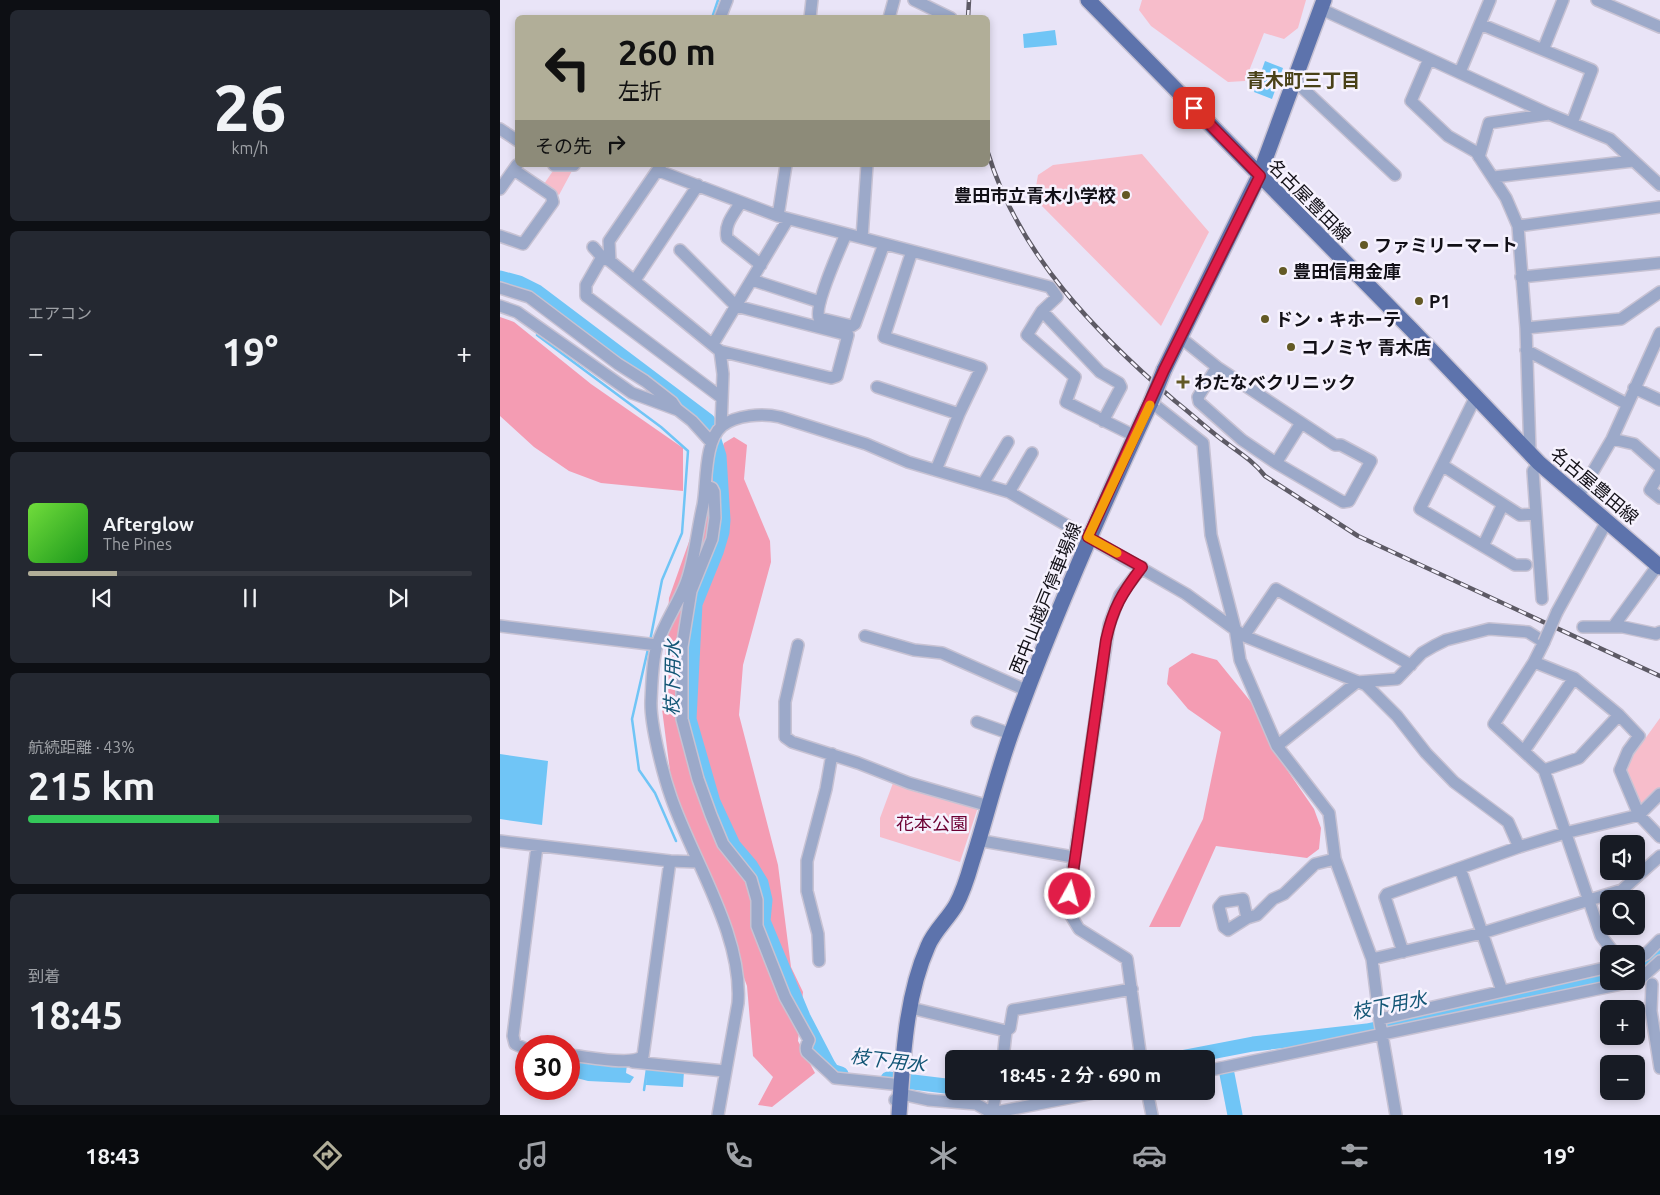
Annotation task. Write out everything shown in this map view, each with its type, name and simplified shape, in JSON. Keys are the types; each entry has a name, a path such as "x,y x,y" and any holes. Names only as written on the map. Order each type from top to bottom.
{"main road":[{"name":"名古屋豊田線","path":"1088,0 1412,330 1534,458 1606,523 1635,544 1659,566"},
{"name":"西中山越戸停車場線","path":"900,1094 905,1040 913,990 920,966 929,943 956,904 973,860 977,840 1011,734 1088,537 1164,370 1260,176 1322,5"}],"street":[{"path":"721,15 727,0"},
{"path":"812,0 814,15"},
{"path":"890,15 894,0"},
{"path":"914,0 945,15"},
{"path":"1460,72 1490,0"},
{"path":"1543,50 1563,0"},
{"path":"1597,0 1621,4 1660,28"},
{"path":"1322,5 1428,59 1610,140 1660,185"},
{"path":"1480,24 1592,70 1572,123"},
{"path":"1428,59 1411,101 1448,136 1479,157 1494,177 1506,198 1518,226 1542,599"},
{"path":"1294,81 1395,175"},
{"path":"1479,157 1489,124 1549,114"},
{"path":"500,129 515,139"},
{"path":"1494,177 1633,161"},
{"path":"500,190 515,167"},
{"path":"500,236 523,244 553,202 551,195 517,167"},
{"path":"722,426 723,374 716,348 736,306 761,265 783,217 782,167"},
{"path":"862,238 867,167"},
{"path":"722,398 586,296 586,285 606,259 609,242 660,168 698,186 783,217 1050,287 1057,297 1042,311 1027,335 1075,377 1066,402 1135,436"},
{"path":"635,280 698,186"},
{"path":"741,202 727,224 727,238 761,265"},
{"path":"1518,226 1660,207"},
{"path":"846,234 820,302 818,318 852,326 855,324 884,244"},
{"path":"594,247 606,259 635,280 716,348 831,378 837,376 848,335 736,306 680,250"},
{"path":"912,251 884,337 981,368 959,414 936,470"},
{"path":"1521,277 1660,263"},
{"path":"752,280 820,302"},
{"path":"500,288 529,297 618,364 645,381 672,402 710,442"},
{"path":"1526,328 1621,319 1660,292"},
{"path":"500,306 517,312 632,393 678,410"},
{"path":"1042,311 1100,372 1119,383 1121,387 1103,421"},
{"path":"1578,497 1612,440 1660,333"},
{"path":"1181,338 1217,367 1301,423 1335,445 1340,445 1371,461 1349,501 1343,502 1242,440 1199,402 1198,397 1217,367"},
{"path":"1526,350 1627,404"},
{"path":"878,387 959,414"},
{"path":"1634,388 1660,400"},
{"path":"1475,398 1420,509 1515,565 1526,565"},
{"path":"1151,402 1203,443 1211,535 1240,632 1240,660 1277,746 1329,813 1335,859 1372,958 1382,1034 1396,1115"},
{"path":"718,1115 739,986 733,949 671,796 655,731 651,704 657,645 686,581 707,486 710,442 722,426 744,418 768,414 837,434 908,462 1009,492 1142,567 1186,594 1240,632 1366,685 1391,710 1454,782 1508,822 1519,847"},
{"path":"1276,462 1301,423"},
{"path":"1612,440 1634,444 1660,467"},
{"path":"983,484 1008,442"},
{"path":"1009,492 1032,453"},
{"path":"1442,465 1520,515 1536,514"},
{"path":"1660,473 1650,490 1660,498"},
{"path":"707,486 712,488 714,492 715,518 712,539 691,591 682,647 682,719 698,779 723,844 751,879 757,900 757,926 785,997 809,1040 806,1049 808,1054 821,1063 835,1078 928,1100 976,1104 992,1114 1060,1100"},
{"path":"1483,546 1504,504"},
{"path":"1606,523 1557,612 1534,662 1494,724 1544,770 1588,901 1601,936 1608,945"},
{"path":"1613,627 1659,566"},
{"path":"1140,1050 1127,959 1079,929 1067,909 1109,624 1120,595 1142,567"},
{"path":"1240,632 1276,589 1411,665"},
{"path":"500,626 657,645"},
{"path":"1583,627 1613,627 1656,634 1660,632"},
{"path":"1277,746 1357,682 1397,679 1422,653 1440,643 1489,628 1528,632 1544,642"},
{"path":"865,636 914,650 942,653 1028,691"},
{"path":"798,645 784,702 785,738 910,784 989,806"},
{"path":"1534,662 1574,678 1619,715 1639,736 1628,751 1620,770 1639,815 1660,837"},
{"path":"1524,751 1574,678"},
{"path":"1544,770 1582,755 1619,715"},
{"path":"977,722 1011,734"},
{"path":"819,961 818,934 807,891 807,861 826,789 832,754"},
{"path":"1403,952 1385,895 1519,847 1565,833 1639,815 1660,794"},
{"path":"977,840 1074,856"},
{"path":"500,841 670,861 698,862"},
{"path":"515,1044 513,1036 537,846"},
{"path":"1372,958 1482,933 1627,888 1660,856"},
{"path":"1248,922 1273,899 1284,894 1315,864 1335,859"},
{"path":"633,1062 640,1060 644,1054 670,861"},
{"path":"1460,868 1502,991"},
{"path":"1645,954 1660,940"},
{"path":"1645,974 1660,961"},
{"path":"1380,1020 1600,969"},
{"path":"1656,985 1651,1011 1660,1068"},
{"path":"1004,1050 1006,1031 1010,1028 1013,1010 1132,989"},
{"path":"1215,1069 1600,989"},
{"path":"911,1008 1006,1031"},
{"path":"580,1055 724,1071"},
{"path":"992,1114 993,1100"},
{"path":"1149,1100 1152,1115"}],"green space":[{"path":"1142,0 1306,0 1298,28 1284,39 1264,33 1245,81 1228,82 1151,26 1139,10"},
{"path":"1142,154 1209,232 1161,326 1034,198 1038,175 1053,165"},
{"path":"555,168 573,169 559,195 544,184"},
{"path":"1660,718 1660,788 1640,808 1624,768"},
{"name":"花本公園","path":"893,783 978,807 960,862 880,837 880,818"}],"shaded area":[{"path":"500,317 514,322 591,384 683,448 683,491 601,483 569,471 534,447 500,416"},
{"path":"734,437 747,445 744,479 770,541 771,562 743,665 739,715 778,865 791,967 803,992 798,1041 815,1073 772,1107 758,1105 773,1077 753,1056 747,986 671,779 662,709 669,598 724,443"},
{"path":"1192,653 1217,660 1251,702 1281,761 1314,809 1321,828 1319,849 1307,858 1216,846 1180,927 1149,927 1203,819 1221,732 1188,709 1167,684 1169,668"}],"water":[{"path":"1055,30 1057,45 1024,48 1023,34"},
{"path":"1265,61 1283,68 1272,99 1254,92"},
{"path":"500,754 548,761 542,825 500,819"},
{"path":"580,1058 627,1064 626,1073 634,1077 630,1083 580,1079"},
{"path":"647,1068 668,1072 684,1071 683,1087 646,1085"}],"waterway":[{"path":"713,15 718,0"},
{"name":"枝下用水","path":"500,278 519,283 537,292 708,421 719,456 723,520 722,532 716,552 695,604 689,719 713,802 733,845 750,865 761,883 765,900 763,921 803,1017 828,1065 832,1071 841,1074"},
{"path":"537,335 661,427 688,451 682,533 662,580 650,641"},
{"path":"648,649 632,719 639,770 655,793 676,841"},
{"name":"枝下用水","path":"1645,965 1660,956"},
{"name":"枝下用水","path":"1215,1051 1253,1044 1367,1031 1600,982"},
{"path":"644,1090 647,1069"},
{"path":"1227,1074 1235,1115"},
{"name":"枝下用水","path":"888,1079 945,1086"}],"railway":[{"path":"968,15 969,0"},
{"path":"990,158 1002,190 1019,225 1040,258 1089,320 1175,401 1248,459 1265,476 1358,536 1660,676"}],"slow traffic":[{"path":"1117,553 1088,537 1150,405"}],"place":[{"name":"豊田市立青木小学校","path":"1126,195"},
{"name":"ファミリーマート","path":"1364,245"},
{"name":"豊田信用金庫","path":"1283,271"},
{"name":"P1","path":"1419,301"},
{"name":"ドン・キホーテ","path":"1265,319"},
{"name":"コノミヤ 青木店","path":"1291,347"},
{"name":"わたなべクリニック","path":"1183,382"}],"district":[{"name":"青木町三丁目","path":"1303,80"}],"route":[{"path":"1070,894 1106,640 1113,610 1120,595 1142,567 1088,537 1164,370 1260,176 1194,108"}]}
